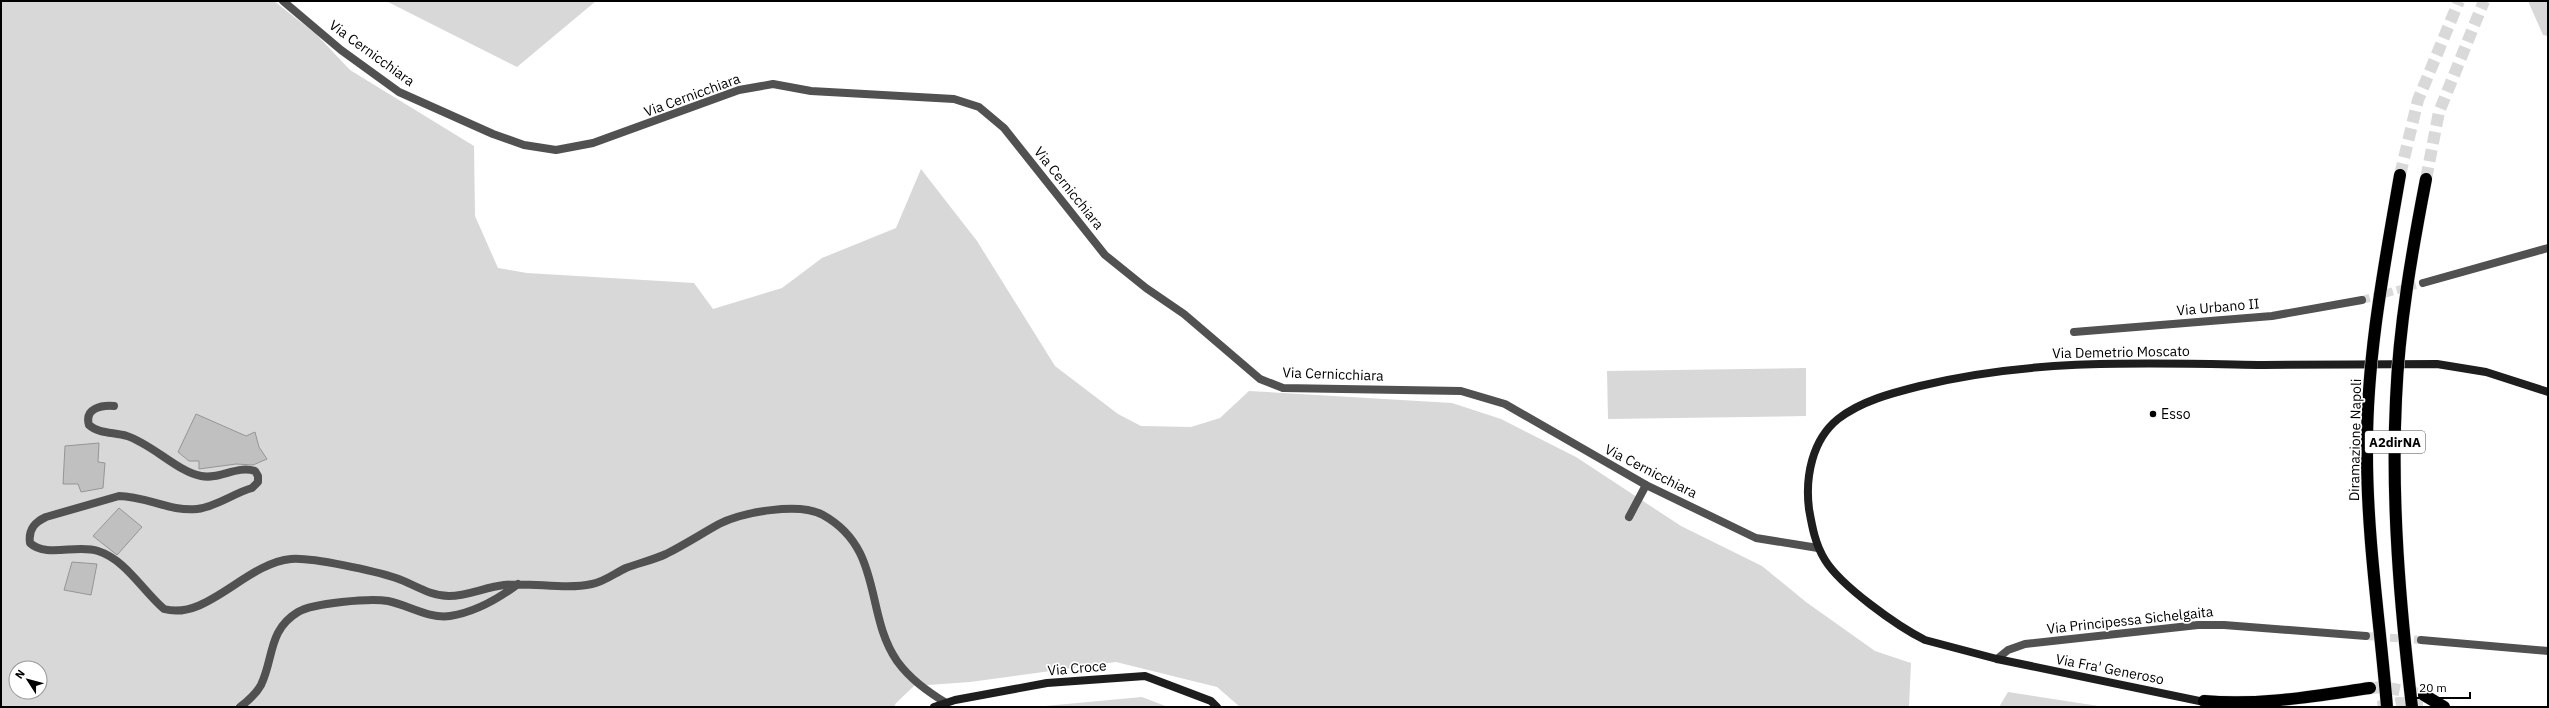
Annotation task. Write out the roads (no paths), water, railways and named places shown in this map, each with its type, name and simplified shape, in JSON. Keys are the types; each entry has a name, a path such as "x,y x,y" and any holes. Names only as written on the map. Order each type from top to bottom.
{"highway":[{"name":"Diramazione Napoli","path":"2387,707 2368,499 2367,413 2379,292 2400,175"},
{"name":"A2dirNA","path":"2419,702 2397,537 2395,423 2400,352 2426,179"},
{"path":"2204,701 2253,704 2370,688"},
{"path":"2300,707 2314,696"},
{"path":"2419,702 2442,706"}],"street":[{"name":"Via Cernicchiara","path":"283,1 341,50 399,92 493,134 524,145 556,150 593,143 739,90 773,84 811,92 954,99 979,107 1004,128 1105,255 1146,288 1184,314 1260,379 1283,388 1461,391 1505,404 1646,485 1756,538 1818,548"},
{"path":"2423,283 2548,248"},
{"name":"Via Urbano II","path":"2074,332 2272,316 2362,300"},
{"name":"Via Demetrio Moscato","path":"1997,659 1933,642 1914,635 1874,606 1831,569 1818,548 1811,521 1808,483 1814,453 1823,435 1836,420 1853,409 1903,390 1942,380 2013,368 2108,363 2437,364 2486,372 2548,392"},
{"path":"114,406 99,405 95,408 89,417 89,425 99,431 127,436 188,472 202,476 215,477 249,469 255,471 258,476 258,482 252,488 199,509 184,509 131,496 119,496 46,517 37,521 32,528 30,543 36,548 62,550 82,547 111,556 164,609 176,612 191,610 266,564 292,558 319,561 396,578 423,591 449,596 501,585 519,584 565,586 594,584 627,568 663,555 721,523 782,508 808,509 823,515 841,528 864,557 885,635 896,660 913,680 946,703"},
{"path":"1628,517 1646,485"},
{"path":"240,707 260,686 278,630 300,611 368,599 389,601 429,613 449,616 478,608 500,598 519,584"},
{"name":"Via Principessa Sichelgaita","path":"1997,659 2008,650 2025,644 2198,625 2224,625 2366,636"},
{"path":"2421,640 2548,651"},
{"name":"Via Fra' Generoso","path":"1997,659 2204,701 2217,707"},
{"name":"Via Croce","path":"934,707 946,703 1046,683 1145,676 1211,701 1217,707"}],"tunnel":[{"path":"2400,175 2418,100 2459,1"},
{"path":"2426,179 2439,112 2484,1"},
{"path":"2362,300 2423,283"},
{"path":"2366,636 2421,640"},
{"path":"2370,688 2384,687 2424,695"},
{"path":"2378,707 2399,703 2423,704"}],"place":[{"name":"Esso","path":"2153,414"}]}
